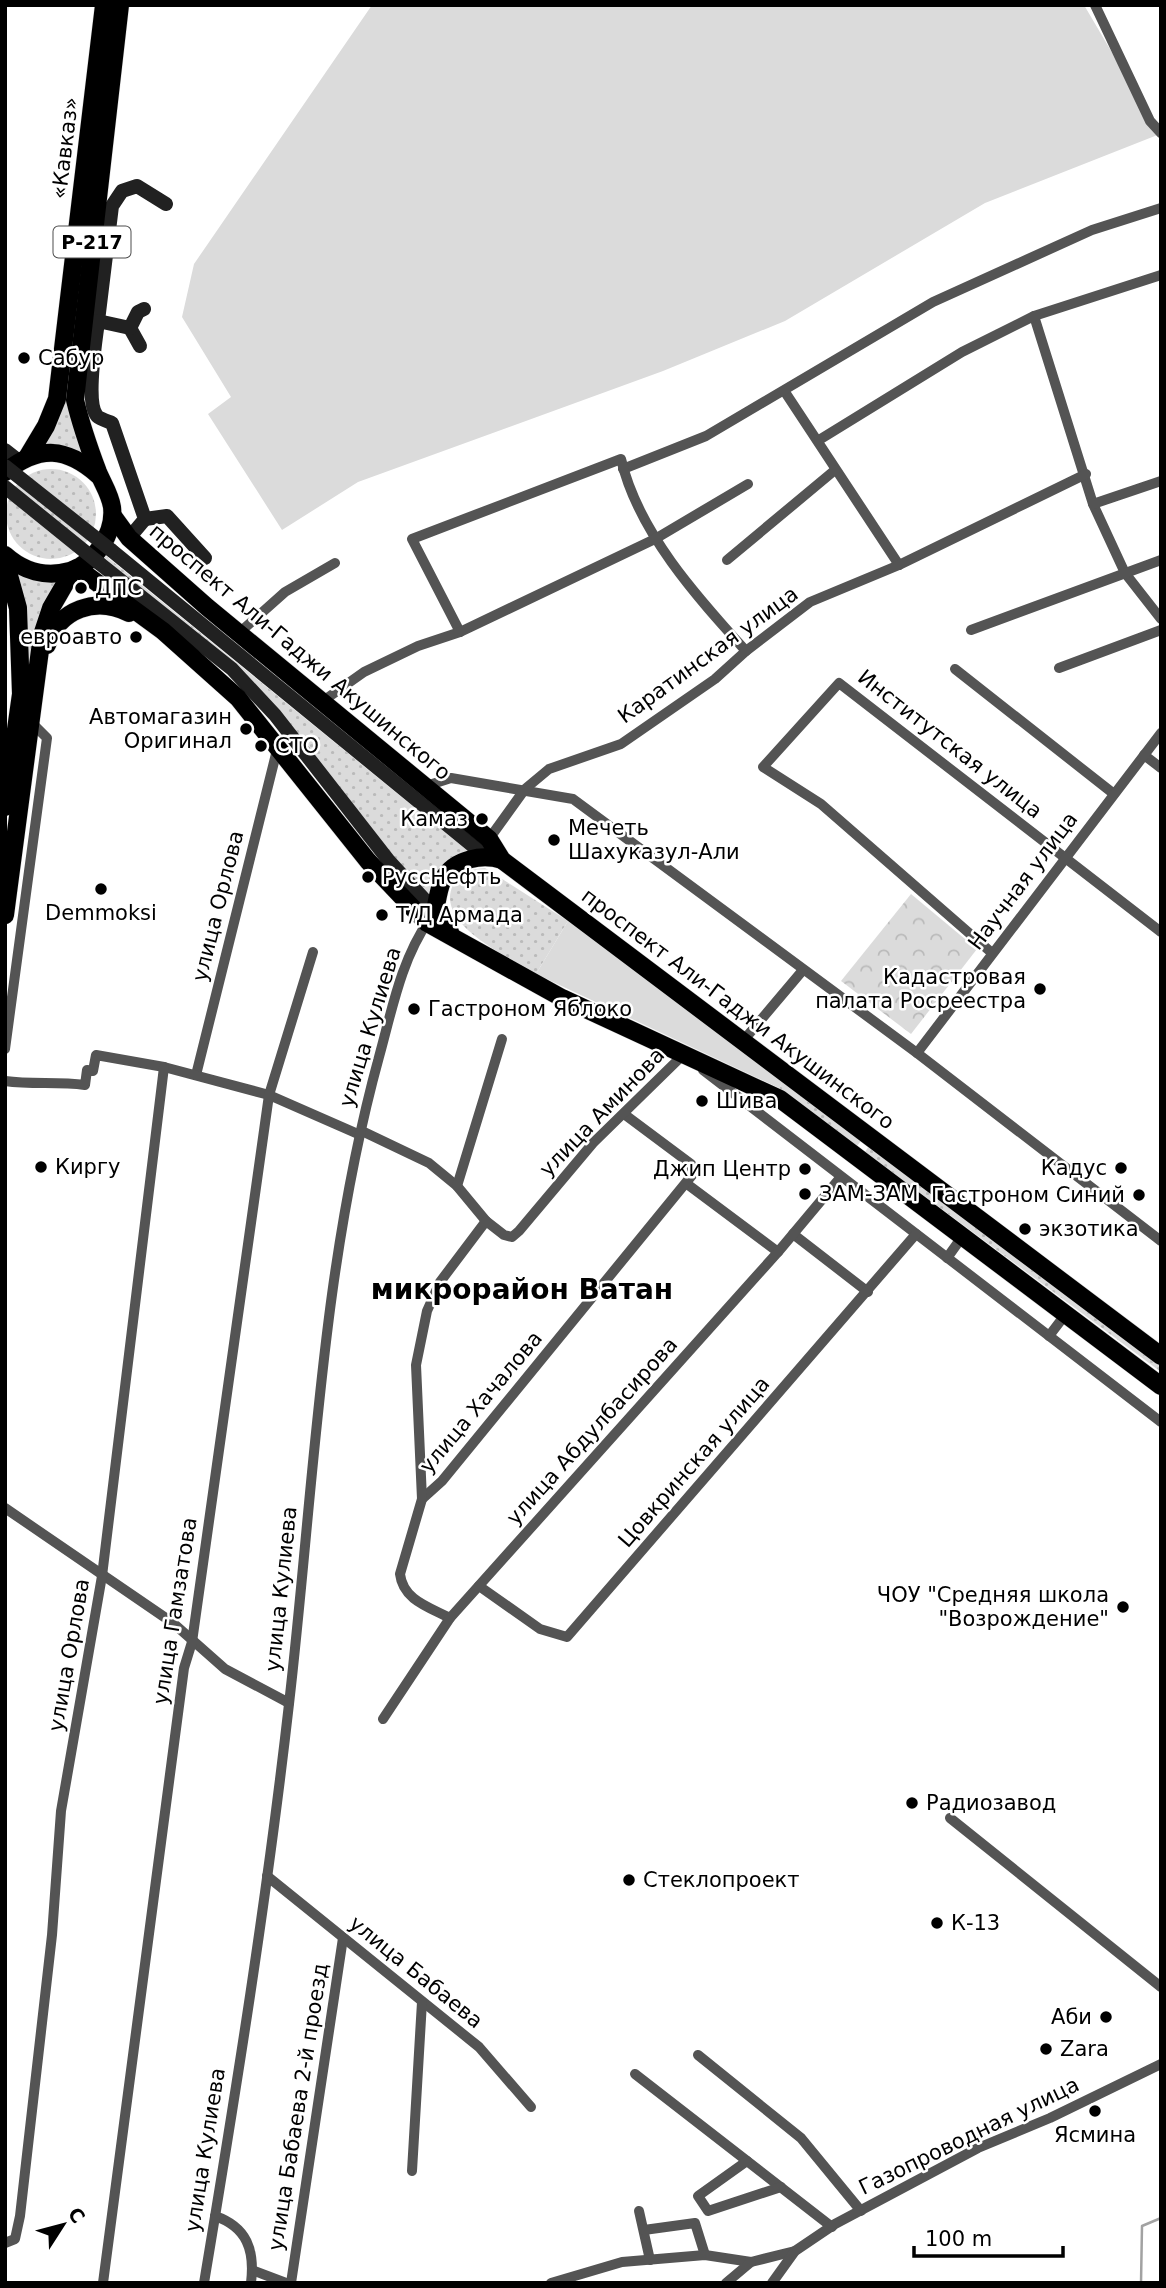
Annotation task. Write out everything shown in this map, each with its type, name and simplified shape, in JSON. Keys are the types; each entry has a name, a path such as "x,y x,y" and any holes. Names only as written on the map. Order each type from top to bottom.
{"highway":[{"name":"«Кавказ»","path":"13,461 46,426 57,399 104,5"},
{"name":"Р-217","path":"113,516 106,487 80,425 75,400 120,5"},
{"path":"13,461 41,453 62,453 79,459 100,476"},
{"path":"5,555 16,565 34,572 57,574 75,569 92,557 105,541 113,516"},
{"name":"проспект Али-Гаджи Акушинского","path":"113,516 129,538 239,633 426,786 502,860 1161,1356"},
{"path":"5,561 18,608 21,694 5,915"},
{"path":"75,569 163,631 213,672 278,746 368,861 453,936 562,998 780,1099 1161,1386"},
{"path":"36,678 42,635 51,608 75,569"},
{"path":"5,807 9,749 18,719 51,635 58,624 85,607 101,604 119,608 163,631"},
{"path":"431,917 444,878 457,865 487,847"},
{"path":"851,1153 863,1147 866,1133"}],"main road":[{"path":"145,519 112,423 98,417 92,407 98,321 112,206 122,191 137,186 166,204"},
{"path":"130,328 138,312 144,309"},
{"path":"98,321 130,328 140,346"},
{"path":"13,461 111,551 487,847"},
{"path":"5,488 232,669 275,715 431,917"},
{"path":"129,538 145,519 167,516 205,558"}],"street":[{"path":"1095,5 1150,121 1160,133"},
{"path":"623,469 706,436 785,392 933,302 1092,230 1161,208"},
{"path":"819,440 962,352 1034,316 1161,275"},
{"path":"1034,316 1086,474 1093,504 1125,573 1161,619"},
{"path":"785,392 899,565"},
{"path":"460,632 412,539 621,459 655,539 695,595 746,650"},
{"path":"727,560 835,470"},
{"name":"Каратинская улица","path":"487,847 526,789 549,769 621,744 715,679 746,650 810,602 899,565 1086,474"},
{"path":"1093,504 1161,481"},
{"path":"323,701 364,672 418,646 460,632 655,539 748,484"},
{"path":"971,630 1161,560"},
{"path":"239,633 285,592 335,563"},
{"path":"1059,668 1161,630"},
{"path":"955,669 1114,794"},
{"name":"Институтская улица","path":"992,953 821,804 763,767 839,683 1161,932"},
{"path":"5,1049 47,738 18,719"},
{"name":"Научная улица","path":"917,1054 1161,733"},
{"name":"улица Орлова","path":"196,1075 278,746"},
{"path":"1144,755 1161,768"},
{"path":"426,786 451,778 573,799 917,1054 1161,1241"},
{"name":"улица Кулиева","path":"204,2283 267,1876 289,1703 330,1293 358,1134 400,981 417,937 431,917"},
{"name":"улица Гамзатова","path":"103,2283 182,1682 191,1642 269,1095 313,952"},
{"path":"743,1041 803,970"},
{"path":"457,1186 502,1039"},
{"path":"5,1081 38,1086 52,1081 85,1085 87,1070 93,1071 96,1055 164,1067 269,1095 358,1134 364,1132 409,1151 457,1186 486,1221 440,1282 427,1311 416,1365 422,1499 400,1574 401,1586 409,1596 450,1618"},
{"path":"684,1055 840,1178 1161,1422"},
{"name":"улица Аминова","path":"486,1221 504,1235 512,1237 593,1143 684,1055"},
{"name":"улица Орлова","path":"5,2243 15,2239 20,2216 52,1936 61,1811 102,1576 164,1067"},
{"name":"улица Хачалова","path":"422,1499 442,1481 693,1174 691,1164 624,1114"},
{"name":"улица Абдулбасирова","path":"383,1719 450,1618 778,1252 840,1178"},
{"path":"687,1184 778,1252"},
{"path":"793,1234 868,1292"},
{"name":"Цовкринская улица","path":"479,1586 540,1629 567,1637 916,1234"},
{"path":"947,1258 962,1237"},
{"path":"1049,1336 1065,1315"},
{"path":"5,1508 173,1623 225,1670 289,1703"},
{"path":"950,1818 1161,1987"},
{"name":"улица Бабаева","path":"267,1876 479,2047 531,2107"},
{"name":"улица Бабаева 2-й проезд","path":"289,2283 343,1938"},
{"path":"412,2171 422,2002"},
{"path":"698,2055 801,2138 861,2210"},
{"name":"Газопроводная улица","path":"772,2283 795,2251 861,2210 978,2148 1050,2118 1161,2064"},
{"path":"635,2074 832,2227"},
{"path":"747,2161 698,2196 708,2211 781,2188"},
{"path":"639,2211 650,2260"},
{"path":"215,2216 231,2222 243,2231 249,2246 251,2283"},
{"path":"643,2230 695,2223 705,2255"},
{"path":"551,2283 581,2271 650,2260 705,2255 751,2262 795,2251"},
{"path":"726,2283 751,2262"},
{"path":"252,2270 289,2283"}],"green space":[{"path":"372,5 1084,5 1160,134 985,203 785,321 663,371 358,482 282,530 208,414 231,397 182,317 194,264"},
{"path":"68,353 74,353 85,453 55,444 42,445"},
{"path":"42,469 60,469 76,476 89,489 96,505 96,523 89,539 76,552 60,559 42,559 26,552 13,539 6,523 6,505 13,489 26,476"},
{"path":"106,556 469,852 431,898 391,855 227,658 104,558"},
{"path":"14,572 45,582 62,581 30,692"},
{"path":"485,868 568,921 536,974 477,938 454,913 450,899 453,885 466,872"},
{"path":"911,894 977,949 911,1034 841,981"},
{"path":"568,921 783,1082 779,1088 536,974"},
{"path":"783,1082 861,1141 857,1146 779,1088"},
{"path":"869,1146 1161,1365 1161,1372 865,1152"}],"waterway":[{"path":"1141,2283 1142,2226 1161,2218"}],"place":[{"name":"Сабур","path":"24,358"},
{"name":"ДПС","path":"81,588"},
{"name":"евроавто","path":"136,637"},
{"name":"Автомагазин Оригинал","path":"246,729"},
{"name":"СТО","path":"261,746"},
{"name":"Камаз","path":"482,819"},
{"name":"Мечеть Шахуказул-Али","path":"554,840"},
{"name":"РуссНефть","path":"368,877"},
{"name":"Demmoksi","path":"101,889"},
{"name":"Т/Д Армада","path":"382,915"},
{"name":"Кадастровая палата Росреестра","path":"1040,989"},
{"name":"Гастроном Яблоко","path":"414,1009"},
{"name":"Шива","path":"702,1101"},
{"name":"Киргу","path":"41,1167"},
{"name":"Кадус","path":"1121,1168"},
{"name":"Джип Центр","path":"805,1169"},
{"name":"ЗАМ-ЗАМ","path":"805,1194"},
{"name":"Гастроном Синий","path":"1139,1195"},
{"name":"экзотика","path":"1025,1229"},
{"name":"ЧОУ \"Средняя школа \"Возрождение\"","path":"1123,1607"},
{"name":"Радиозавод","path":"912,1803"},
{"name":"Стеклопроект","path":"629,1880"},
{"name":"К-13","path":"937,1923"},
{"name":"Аби","path":"1106,2017"},
{"name":"Zara","path":"1046,2049"},
{"name":"Ясмина","path":"1095,2111"}],"district":[{"name":"микрорайон Ватан","path":"522,1289"}]}
